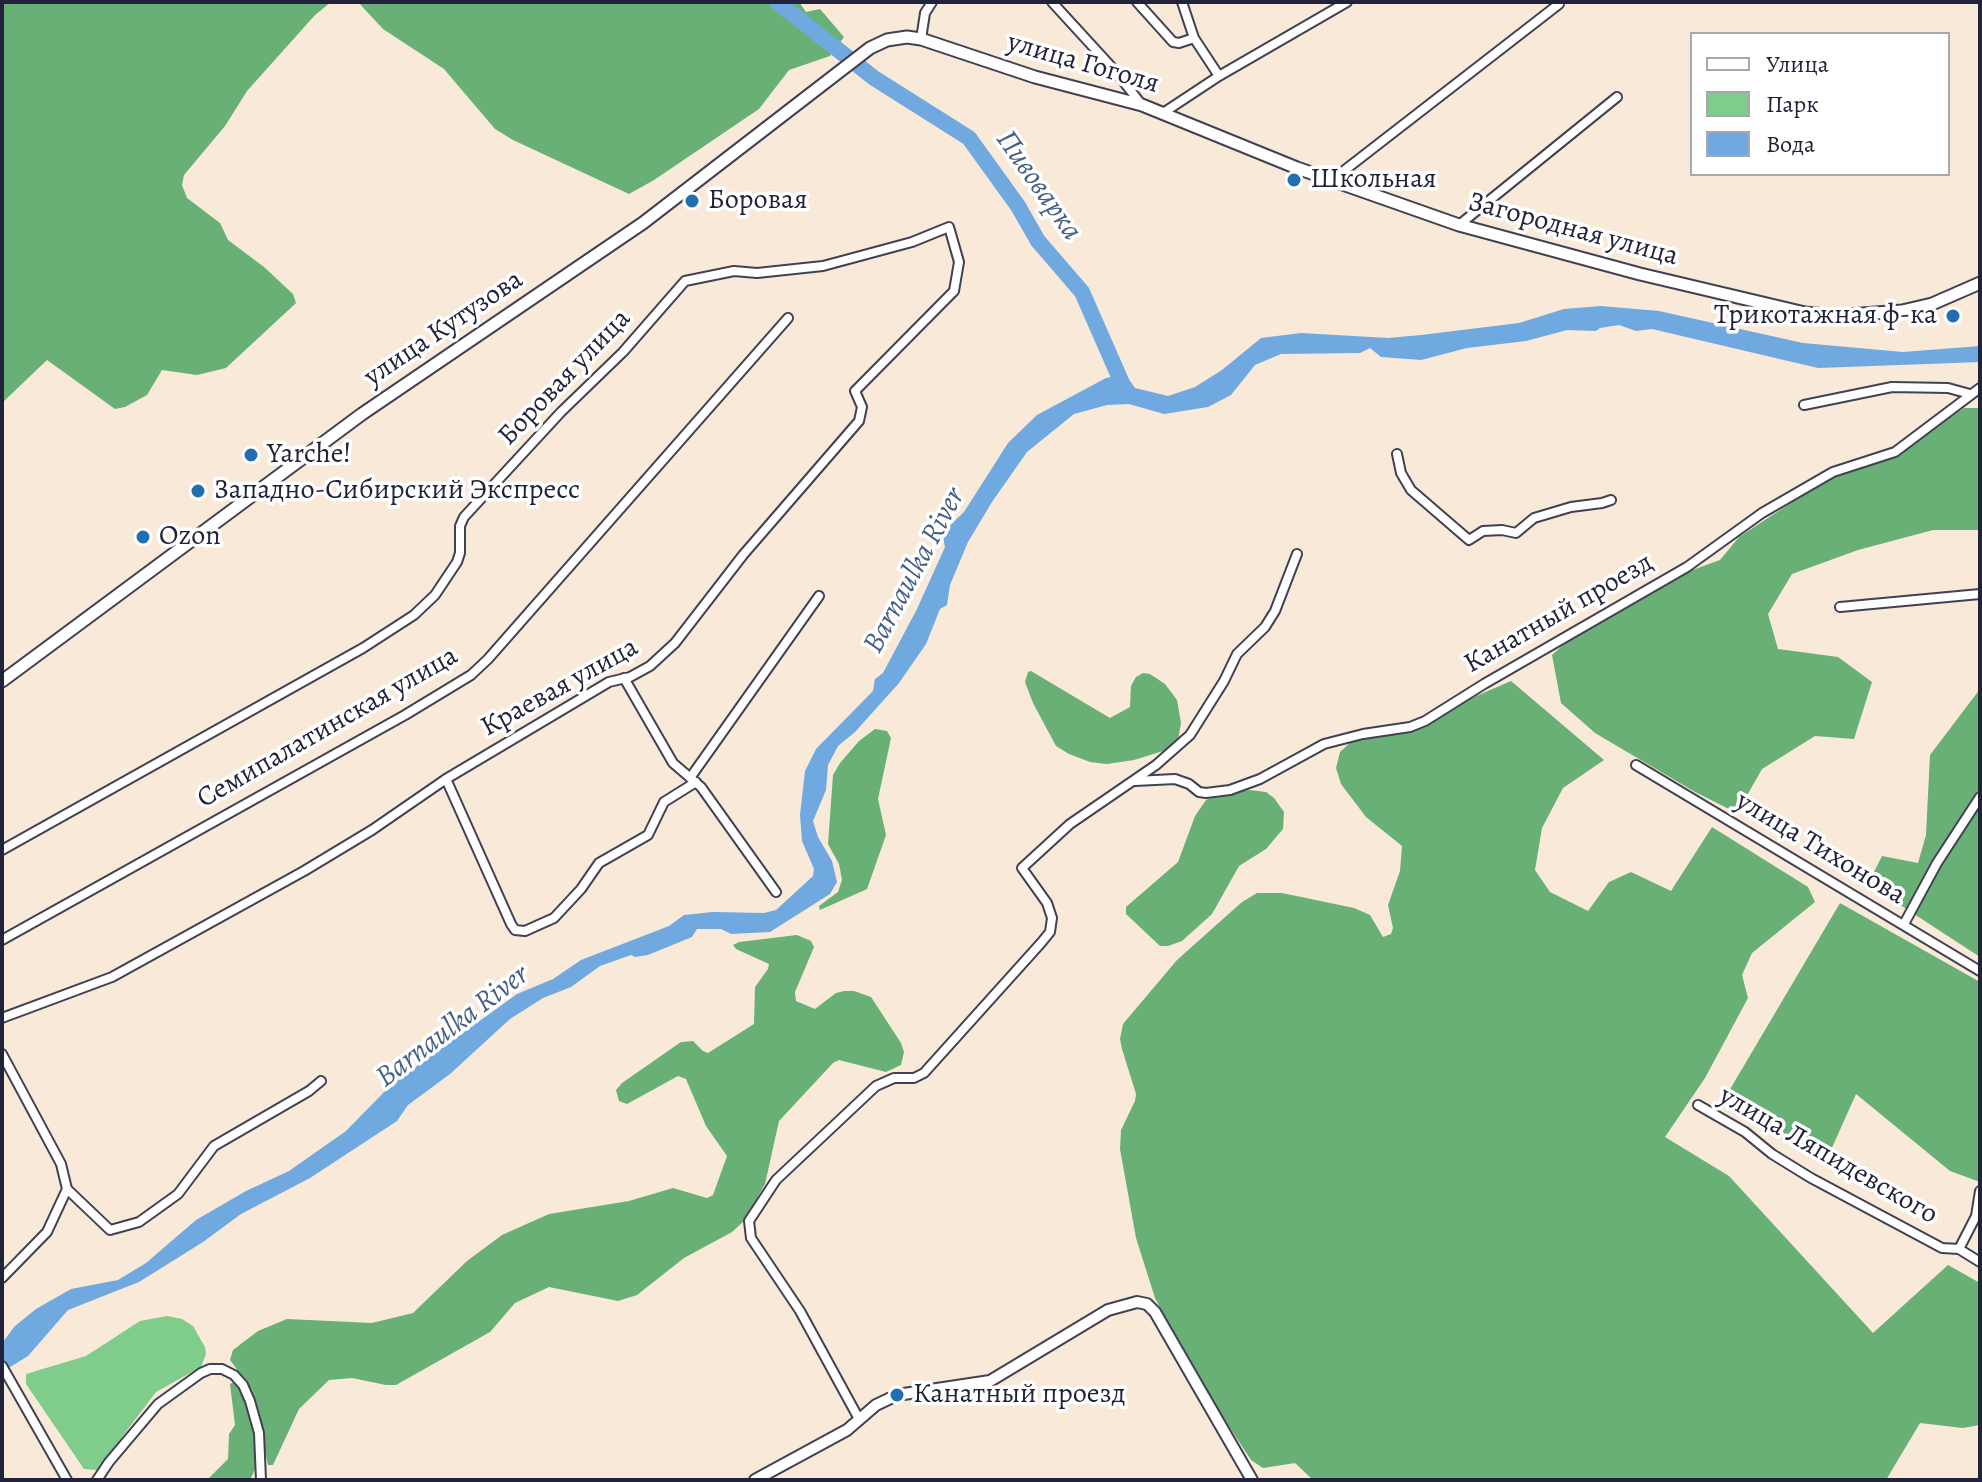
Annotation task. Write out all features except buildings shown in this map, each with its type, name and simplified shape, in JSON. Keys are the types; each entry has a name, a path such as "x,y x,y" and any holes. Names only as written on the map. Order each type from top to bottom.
{"main road":[{"name":"улица Кутузова","path":"2,681 362,414 643,223 870,48 887,40 907,37 921,39"},
{"name":"улица Гоголя","path":"921,39 1035,77 1163,113"},
{"name":"Загородная улица","path":"1163,113 1332,180 1459,225 1640,274 1805,313 1859,316 1902,311 1932,304 1980,283"}],"street":[{"path":"921,39 925,13 932,2"},
{"path":"1052,2 1142,105"},
{"path":"1137,2 1173,42 1194,38"},
{"path":"1182,2 1194,38 1219,76"},
{"name":"улица Гоголя","path":"1163,113 1219,76 1347,2"},
{"path":"1332,180 1559,4"},
{"path":"1459,225 1617,97"},
{"name":"Краевая улица","path":"2,1018 112,977 304,871 372,830 446,779 609,682 650,666 675,643 743,555 859,421 862,407 855,391 950,296 958,279 959,262 949,227"},
{"name":"Боровая улица","path":"2,850 363,648 414,615 435,595 457,562 461,548 460,526 464,517 550,423 623,352 685,281 734,271 757,273 823,266 912,242 949,227"},
{"name":"Семипалатинская улица","path":"2,940 471,675 788,318"},
{"path":"1804,405 1892,387 1948,388 1970,394"},
{"name":"Канатный проезд","path":"1132,781 1175,779 1199,792 1230,790 1260,779 1324,744 1410,727 1425,721 1687,567 1762,513 1820,479 1846,467 1895,452 1980,388"},
{"path":"1397,454 1401,473 1411,490 1469,540 1483,531 1516,533 1534,518 1611,500"},
{"path":"859,1419 800,1311 751,1238 749,1221 776,1180 876,1086 894,1078 914,1078 924,1073 1032,954 1050,932 1052,918 1047,903 1022,868 1070,824 1156,765 1190,735 1237,654 1265,627 1275,611 1297,554"},
{"path":"1840,607 1980,594"},
{"path":"446,779 513,928 525,931 554,918 581,889 599,863 651,833 664,802 693,780 819,596"},
{"path":"624,678 673,763 693,780 776,892"},
{"name":"улица Тихонова","path":"1636,765 1980,971"},
{"path":"1904,924 1937,863 1980,797"},
{"path":"2,1054 61,1164 67,1189 110,1230 139,1222 178,1194 214,1146 321,1081"},
{"name":"улица Ляпидевского","path":"1698,1105 1745,1132 1772,1154 1811,1178 1942,1248 1959,1249 1980,1262"},
{"path":"2,1278 47,1232 67,1189"},
{"path":"1959,1249 1976,1216 1980,1191"},
{"path":"755,1480 847,1430 876,1405 897,1395 990,1381 1116,1305 1137,1302 1147,1304 1155,1312 1252,1480"},
{"path":"2,1366 67,1480"},
{"path":"97,1480 158,1404 210,1369 222,1369 234,1375 243,1385 259,1433 261,1480"}],"green space":[{"path":"2,2 331,2 315,15 247,91 225,126 184,175 182,185 187,198 220,223 228,240 264,267 293,294 296,303 226,368 197,375 162,370 147,395 115,409 47,360 2,403"},
{"path":"358,2 799,2 806,12 820,9 844,37 830,56 789,70 759,109 629,194 495,129 444,69 383,29"},
{"path":"1964,408 1980,408 1980,530 1933,530 1858,550 1792,574 1768,614 1778,649 1838,657 1872,682 1854,739 1815,736 1762,769 1737,813 1595,733 1561,703 1552,655 1566,642 1687,572 1720,560 1739,537 1835,474 1898,454"},
{"path":"1031,671 1110,718 1130,707 1131,686 1136,677 1143,673 1150,674 1165,684 1177,700 1181,723 1178,740 1163,751 1107,764 1069,754 1056,746 1033,703 1025,682"},
{"path":"1511,681 1604,760 1563,788 1542,828 1535,870 1550,892 1588,911 1609,882 1631,872 1671,891 1712,827 1808,887 1815,902 1752,953 1742,975 1748,998 1705,1078 1665,1137 1729,1176 1873,1333 1948,1265 1980,1283 1980,1425 1963,1428 1920,1423 1886,1480 1313,1480 1295,1463 1263,1468 1251,1460 1201,1384 1155,1298 1136,1238 1120,1149 1121,1130 1136,1094 1120,1039 1123,1024 1177,960 1242,902 1257,893 1282,893 1354,908 1370,915 1383,937 1391,934 1393,928 1388,905 1400,871 1402,846 1366,817 1341,784 1336,768 1340,752 1353,740 1409,725"},
{"path":"1980,689 1980,957 1868,884 1882,856 1918,863 1926,835 1930,755"},
{"path":"875,729 887,731 891,738 878,799 886,835 867,889 820,910 819,906 838,892 842,880 839,864 828,844 833,775 859,741"},
{"path":"1249,790 1266,792 1274,798 1284,812 1283,829 1266,849 1239,866 1212,914 1182,941 1160,946 1126,914 1126,907 1178,862 1195,816 1206,800"},
{"path":"1840,903 1980,982 1980,1182 1950,1171 1856,1094 1826,1161 1782,1139 1729,1091"},
{"path":"797,935 811,941 814,947 795,992 796,1001 815,1009 836,993 844,991 871,997 901,1043 904,1052 901,1065 886,1072 839,1060 833,1063 779,1121 765,1184 744,1221 732,1232 684,1258 637,1295 618,1301 549,1287 515,1303 490,1332 396,1385 352,1378 329,1380 299,1409 273,1465 268,1465 252,1390 230,1360 233,1350 258,1331 287,1319 372,1323 413,1313 467,1261 502,1235 549,1214 629,1201 673,1188 707,1198 713,1195 727,1156 706,1126 686,1079 678,1076 627,1104 619,1101 616,1090 681,1042 693,1041 708,1053 754,1024 755,987 769,964 733,945"},
{"path":"167,1316 182,1319 193,1326 205,1347 201,1367 156,1392 97,1470 84,1469 26,1384 26,1374 86,1356 140,1321"},
{"path":"234,1382 241,1391 252,1420 257,1465 250,1480 207,1480 228,1459 229,1434 235,1425 230,1384"}],"water":[{"path":"1601,306 1659,311 1803,343 1903,352 1980,346 1980,362 1818,368 1652,329 1636,331 1619,325 1596,331 1567,330 1526,341 1467,348 1421,360 1381,357 1370,348 1360,353 1281,354 1255,365 1231,395 1208,407 1164,414 1129,404 1107,405 1074,414 1027,452 968,542 950,585 947,605 940,609 926,644 899,683 855,732 838,746 828,765 826,790 813,821 832,861 837,882 830,894 770,932 731,934 721,929 697,929 692,937 648,955 631,955 600,966 571,987 543,998 510,1019 450,1074 408,1105 397,1121 310,1178 241,1214 139,1282 68,1310 28,1356 2,1372 2,1343 15,1326 36,1309 71,1289 118,1280 146,1263 196,1220 289,1171 346,1131 392,1084 517,994 553,979 581,960 669,926 684,915 776,910 813,876 814,869 802,841 800,815 805,771 816,749 873,691 875,679 883,673 917,609 945,547 942,533 964,512 1008,443 1037,415 1106,378 1125,374 1135,388 1168,396 1195,387 1222,370 1261,338 1301,333 1388,338 1421,335 1519,323 1564,309"}],"waterway":[{"name":"Пивоварка","path":"777,2 874,78 969,138 1018,206 1038,241 1082,292 1125,390"}],"place":[{"name":"Школьная","path":"1294,180"},
{"name":"Боровая","path":"692,201"},
{"name":"Трикотажная ф-ка","path":"1953,316"},
{"name":"Yarche!","path":"251,455"},
{"name":"Западно-Сибирский Экспресс","path":"198,491"},
{"name":"Ozon","path":"143,537"},
{"name":"Канатный проезд","path":"897,1395"}],"water label":[{"name":"Barnaulka River","path":"915,571"},
{"name":"Barnaulka River","path":"453,1027"}]}
